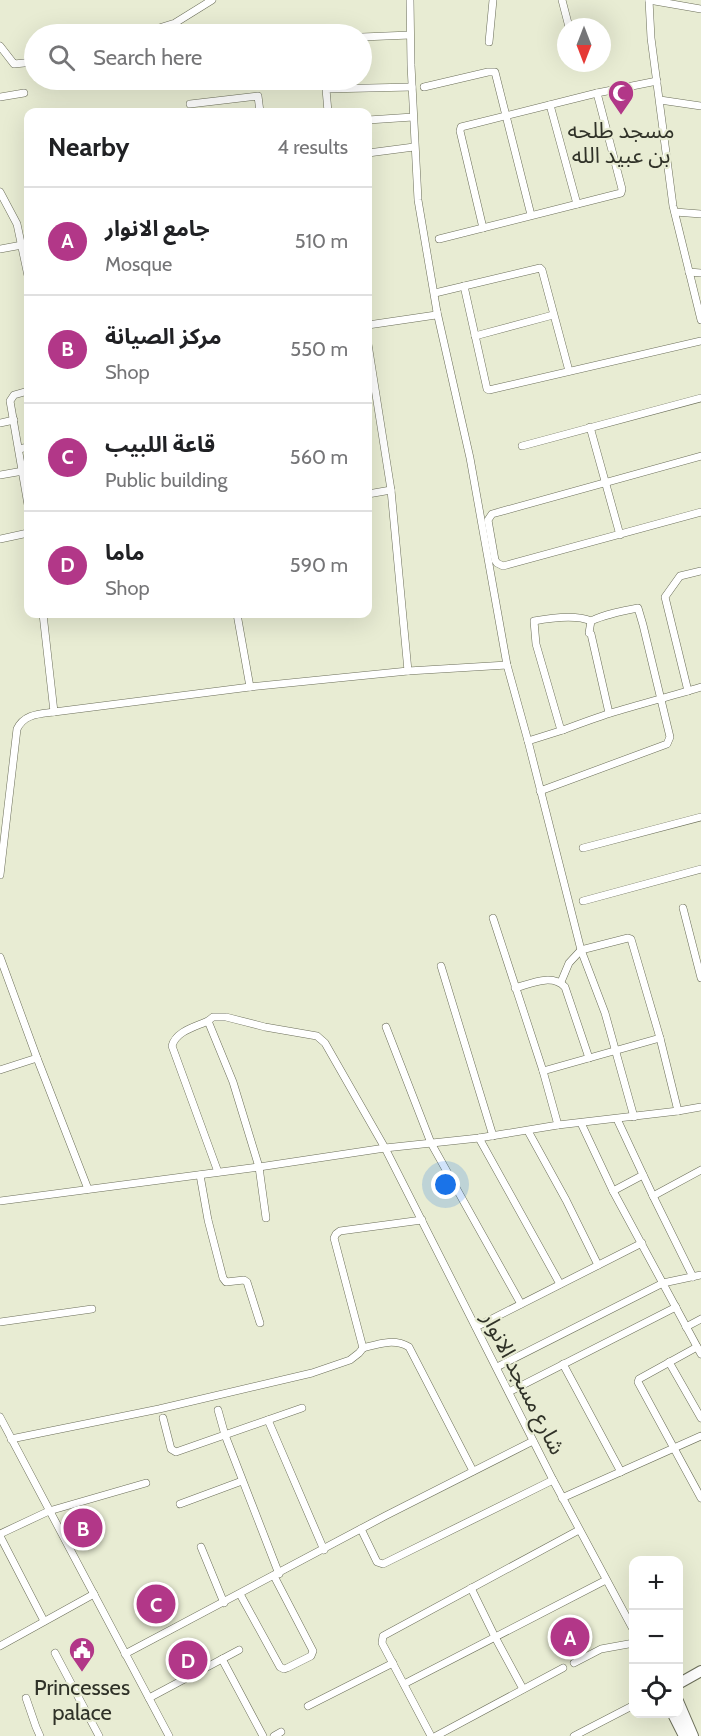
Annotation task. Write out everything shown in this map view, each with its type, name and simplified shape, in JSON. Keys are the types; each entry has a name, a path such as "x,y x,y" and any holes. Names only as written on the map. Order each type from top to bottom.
{"main road":[{"path":"683,1681 701,1671"},
{"path":"683,1713 693,1736"},
{"path":"675,1718 684,1736"}],"street":[{"path":"172,24 212,0"},
{"path":"410,0 414,147 420,213 437,312 470,458 507,665 581,950 616,1051 634,1117"},
{"path":"489,42 493,0"},
{"path":"562,0 566,18"},
{"path":"701,9 649,0 651,38 666,160 675,212 701,320"},
{"path":"372,37 410,35"},
{"path":"0,46 12,63 24,63"},
{"path":"424,87 495,72 531,215"},
{"path":"483,228 461,128 597,93 657,81"},
{"path":"372,88 412,87"},
{"path":"326,90 328,108"},
{"path":"0,97 24,93"},
{"path":"439,239 619,194 622,191 597,93"},
{"path":"190,104 258,96 260,108"},
{"path":"660,100 701,106"},
{"path":"550,105 577,204"},
{"path":"372,120 413,117"},
{"path":"372,152 414,147"},
{"path":"0,192 16,219 24,255"},
{"path":"675,212 701,214"},
{"path":"0,249 22,245"},
{"path":"435,293 540,268 569,371"},
{"path":"689,272 701,273"},
{"path":"464,286 487,390 701,341"},
{"path":"372,324 436,315 437,312"},
{"path":"475,336 553,315"},
{"path":"372,369 391,490 408,671"},
{"path":"0,475 23,471 10,401 12,396 24,392"},
{"path":"522,446 701,398"},
{"path":"0,423 14,420"},
{"path":"590,427 620,535"},
{"path":"19,449 24,448"},
{"path":"701,456 489,516 488,520 495,560 500,566 506,566 701,512"},
{"path":"372,493 391,490"},
{"path":"0,539 24,534"},
{"path":"688,691 665,596 680,576 701,571"},
{"path":"540,791 667,744 670,737 638,608 618,611 591,621 582,617 569,617 534,621 536,644 562,730"},
{"path":"43,618 54,712"},
{"path":"238,618 250,687"},
{"path":"591,621 589,633 609,713"},
{"path":"0,875 17,729 26,718 54,712 250,687 408,671 507,665"},
{"path":"528,741 609,713 701,687"},
{"path":"583,848 701,817"},
{"path":"583,901 701,869"},
{"path":"683,908 701,978"},
{"path":"493,918 543,1071 558,1125"},
{"path":"561,982 568,963 581,950 631,939 660,1038 678,1111"},
{"path":"0,957 88,1189"},
{"path":"441,966 493,1136"},
{"path":"515,988 538,981 561,982 565,987 590,1058"},
{"name":"شارع مسجد الانوار","path":"208,1021 213,1017 226,1017 265,1027 317,1036 325,1043 385,1148 562,1498 629,1623"},
{"path":"218,1172 172,1046 178,1035 208,1021 233,1083 260,1167 266,1218"},
{"path":"386,1027 431,1143 521,1304"},
{"path":"543,1071 660,1038"},
{"path":"0,1070 37,1058"},
{"path":"0,1201 701,1107"},
{"path":"497,1367 663,1283 697,1276 653,1196 617,1119"},
{"path":"581,1123 613,1191 701,1354"},
{"path":"528,1131 598,1265"},
{"path":"479,1138 560,1284"},
{"path":"653,1196 701,1170"},
{"path":"200,1175 208,1220 223,1278 226,1282 244,1280 248,1282 260,1323"},
{"path":"613,1191 643,1175"},
{"path":"363,1348 334,1238 340,1231 422,1220"},
{"path":"476,1327 642,1243"},
{"path":"509,1392 676,1308"},
{"path":"0,1322 92,1309"},
{"path":"686,1327 701,1319"},
{"path":"11,1439 159,1409 312,1373 350,1360 363,1348 390,1342 402,1342 409,1347 473,1471"},
{"path":"697,1347 639,1378 638,1382 701,1498"},
{"path":"669,1362 701,1418"},
{"path":"562,1364 621,1472"},
{"path":"164,1418 171,1449 174,1451 302,1408"},
{"path":"218,1410 225,1435 277,1575 312,1651 311,1656 285,1669 280,1667 240,1594"},
{"path":"0,1417 169,1736"},
{"path":"268,1420 324,1550"},
{"path":"562,1498 701,1436"},
{"path":"125,1654 533,1441"},
{"path":"361,1529 377,1562 382,1564 553,1480"},
{"path":"180,1504 242,1481"},
{"path":"44,1621 0,1535 49,1510 147,1483"},
{"path":"431,1736 381,1641 383,1636 579,1530"},
{"path":"201,1547 224,1602"},
{"path":"404,1684 606,1580"},
{"path":"471,1588 523,1689"},
{"path":"1,1642 94,1594"},
{"path":"573,1663 602,1649 629,1644"},
{"path":"148,1698 239,1650"},
{"path":"55,1653 99,1736"},
{"path":"222,1659 263,1736"},
{"path":"308,1706 393,1663"},
{"path":"436,1736 562,1668"},
{"path":"26,1698 40,1736"},
{"path":"574,1736 629,1707"},
{"path":"274,1736 281,1732"}],"place":[{"name":"مسجد طلحه بن عبيد الله","path":"621,116"},
{"name":"مركز الصيانة","path":"83,1528"},
{"name":"قاعة اللبيب","path":"156,1604"},
{"name":"جامع الانوار","path":"570,1637"},
{"name":"ماما","path":"188,1660"},
{"name":"Princesses palace","path":"82,1673"}]}
